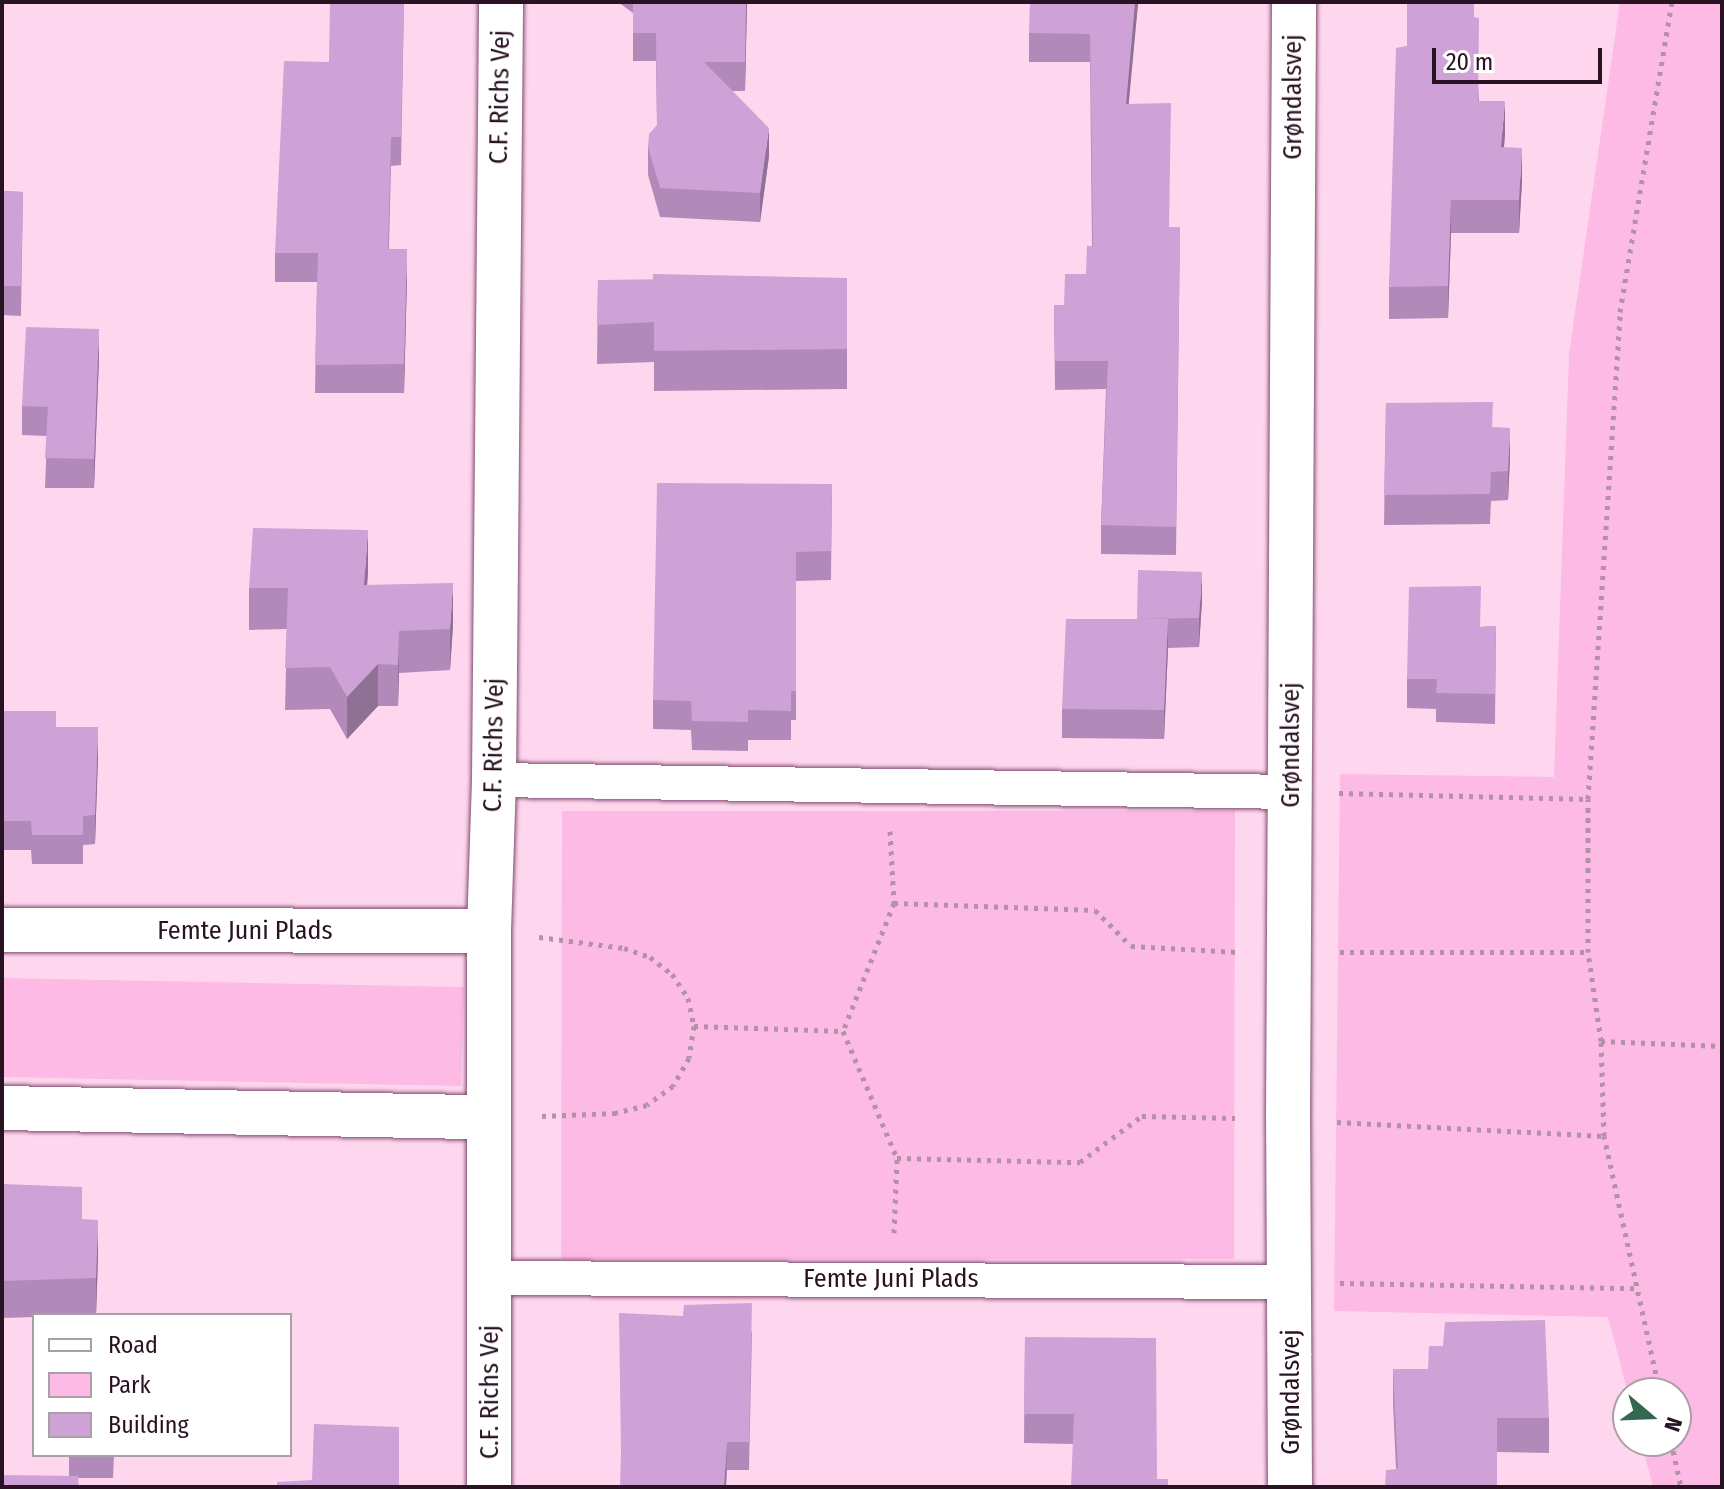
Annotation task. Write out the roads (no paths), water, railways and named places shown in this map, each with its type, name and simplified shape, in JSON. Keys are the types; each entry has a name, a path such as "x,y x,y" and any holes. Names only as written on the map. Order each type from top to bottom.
{"street":[{"name":"C.F. Richs Vej","path":"489,1487 489,931 494,780 501,2"},
{"name":"Grøndalsvej","path":"1290,1487 1288,1119 1294,2"},
{"name":"Femte Juni Plads","path":"2,930 489,931"},
{"path":"2,1108 489,1117"}],"lane":[{"path":"494,780 1290,792"},
{"name":"Femte Juni Plads","path":"491,1278 1291,1282"}]}
